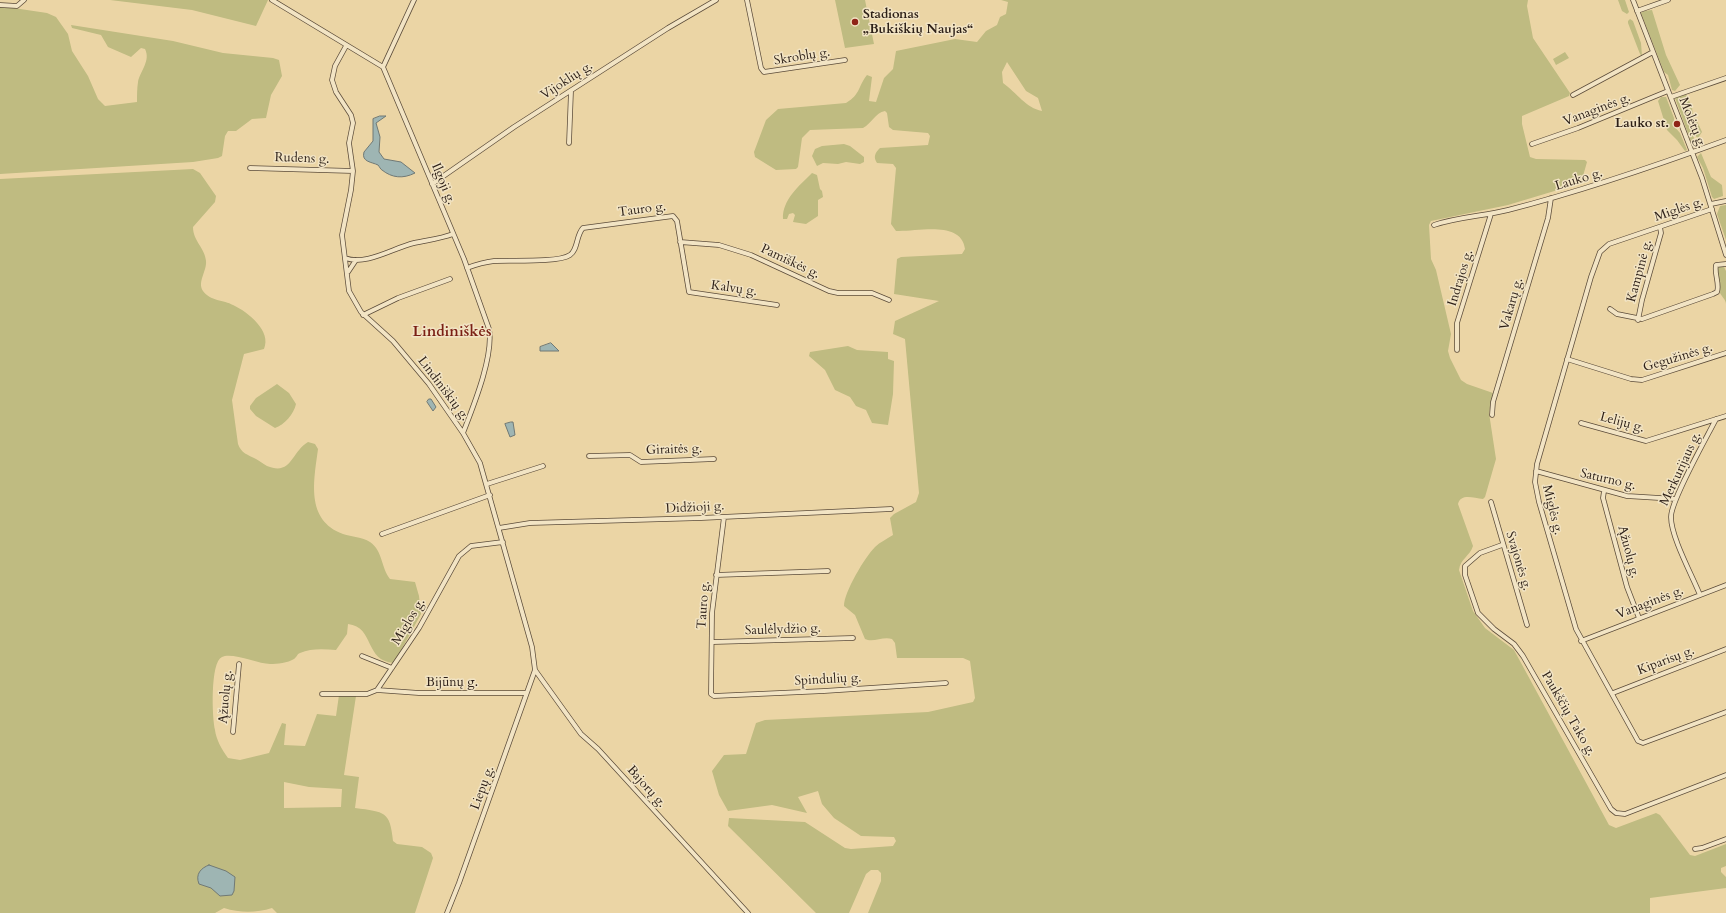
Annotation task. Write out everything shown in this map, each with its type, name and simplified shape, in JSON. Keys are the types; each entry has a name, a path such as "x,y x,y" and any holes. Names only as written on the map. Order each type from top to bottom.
{"street":[{"path":"0,5 17,6 24,0"},
{"path":"272,0 383,67 414,0"},
{"name":"Vijoklių g.","path":"432,184 668,28 716,0"},
{"name":"Skroblų g.","path":"747,0 762,71 769,73 845,60"},
{"name":"Molėtų g.","path":"1633,0 1693,153 1712,207 1726,255"},
{"path":"1637,11 1668,0"},
{"name":"Lindiniškių g.","path":"346,46 335,66 332,80 336,92 353,119 349,143 353,171 350,203 342,235 348,272 348,284 352,299 363,315 400,349 429,384 463,433 480,462 532,647 535,670"},
{"path":"1573,95 1653,52"},
{"name":"Ilgoji g.","path":"383,67 467,268 488,329 490,341 477,395 463,433"},
{"path":"1671,97 1726,78"},
{"path":"569,143 571,91"},
{"name":"Vanaginės g.","path":"1532,144 1585,126 1668,91"},
{"name":"Lauko g.","path":"1434,225 1450,220 1491,214 1551,198 1693,153 1726,140"},
{"name":"Rudens g.","path":"250,168 353,171"},
{"name":"Vakarų g.","path":"1492,415 1494,402 1548,218 1551,198"},
{"name":"Miglės g.","path":"1726,201 1660,227 1609,244 1600,252 1593,270 1536,471 1537,495 1576,629 1581,641 1612,693 1638,742 1642,744 1726,712"},
{"name":"Indrajos g.","path":"1457,350 1458,323 1491,214"},
{"name":"Tauro g.","path":"467,268 493,261 546,259 570,255 583,228 673,216 677,221 689,292"},
{"name":"Kampinė g.","path":"1638,320 1659,239 1660,227"},
{"path":"345,258 356,260 413,243 453,234"},
{"name":"Pamiškės g.","path":"680,242 719,245 751,255 829,291 838,293 872,293 889,300"},
{"path":"348,272 356,260"},
{"name":"Kampinė g.","path":"1610,309 1617,314 1638,320 1714,294 1718,289 1715,272 1716,265 1726,264"},
{"path":"363,315 398,298 450,279"},
{"name":"Kalvų g.","path":"689,292 777,305"},
{"name":"Gegužinės g.","path":"1567,359 1631,379 1642,380 1726,353"},
{"name":"Lelijų g.","path":"1581,423 1646,441 1726,416"},
{"name":"Merkurijaus g.","path":"1700,595 1672,522 1671,513 1676,499 1716,419"},
{"name":"Giraitės g.","path":"589,456 630,455 641,462 714,459"},
{"path":"487,484 543,466"},
{"name":"Saturno g.","path":"1536,471 1604,491 1638,497 1676,499"},
{"name":"Ąžuolų g.","path":"1604,491 1603,498 1620,561 1639,618"},
{"path":"382,534 490,495"},
{"name":"Svajonės g.","path":"1491,502 1502,545 1527,625"},
{"name":"Didžioji g.","path":"499,528 530,523 724,517 892,509"},
{"name":"Tauro g.","path":"711,694 713,642 712,613 724,517"},
{"name":"Miglos g.","path":"377,690 419,628 459,556 472,546 503,542"},
{"name":"Paukščių Tako g.","path":"1502,545 1480,553 1465,566 1465,575 1478,613 1494,629 1514,644 1523,656 1611,810 1616,813 1625,814 1726,775"},
{"path":"716,575 828,571"},
{"name":"Vanaginės g.","path":"1581,641 1726,585"},
{"name":"Saulėlydžio g.","path":"713,642 853,638"},
{"name":"Kiparisų g.","path":"1612,693 1726,649"},
{"path":"362,656 392,668"},
{"name":"Ąžuolų g.","path":"233,732 239,664"},
{"name":"Liepų g.","path":"447,913 535,670"},
{"name":"Bajorų g.","path":"535,670 581,734 598,749 748,913"},
{"name":"Spindulių g.","path":"711,694 714,696 946,683"},
{"path":"322,694 367,694 377,690"},
{"name":"Bijūnų g.","path":"377,690 420,693 526,694"},
{"path":"1695,849 1726,839"}],"shaded area":[{"path":"110,0 268,0 256,26 192,10"},
{"name":"Stadionas „Bukiškių Naujas“","path":"835,0 865,0 874,44 845,48"},
{"path":"1001,0 1528,0 1527,6 1533,38 1570,93 1569,96 1522,116 1522,124 1530,157 1536,159 1585,160 1587,162 1581,183 1508,205 1431,221 1429,225 1431,259 1436,270 1451,334 1448,351 1450,358 1461,380 1467,384 1493,393 1489,413 1496,459 1485,497 1483,499 1465,497 1462,498 1458,504 1473,546 1461,563 1459,570 1473,611 1485,628 1514,650 1609,825 1616,828 1656,813 1660,815 1690,855 1695,856 1726,844 1726,866 1721,868 1721,872 1726,877 1726,888 1650,898 1650,913 868,913 881,881 881,873 878,870 871,870 866,874 849,913 816,913 728,826 729,818 805,822 845,848 851,849 893,846 896,841 894,837 861,836 834,818 822,804 818,791 798,797 807,813 772,805 728,811 719,795 712,771 724,755 746,754 756,723 765,720 928,712 973,702 975,698 970,661 963,658 897,658 895,643 892,639 865,639 855,615 844,606 847,592 866,558 877,545 893,535 890,518 894,514 916,502 919,493 905,339 893,334 895,321 939,301 894,294 897,259 901,257 962,254 965,249 962,240 956,234 947,231 926,229 896,231 891,224 896,168 893,164 877,163 875,159 876,153 880,148 928,145 930,136 928,133 893,130 889,127 887,113 885,111 876,116 863,128 810,130 802,138 798,167 796,169 776,170 755,157 754,152 766,120 778,109 846,103 857,93 867,75 872,77 869,101 876,102 884,78 893,69 896,51 955,39 977,42 986,31 997,25 1000,17 1006,14 1008,2","holes":["1007,62 1026,91 1038,98 1042,111 1031,107 1003,83 1002,72"]},
{"path":"1618,0 1625,0 1629,12 1627,14 1622,11"},
{"path":"0,6 47,13 56,17 68,34 72,51 88,76 98,99 105,106 137,102 138,82 146,62 147,53 145,49 141,48 131,57 108,47 101,35 72,28 71,25 173,41 223,53 273,58 279,60 282,76 271,95 266,118 252,119 236,131 228,131 225,136 222,156 218,158 193,162 0,174"},
{"path":"1652,10 1666,55 1680,85 1675,91 1672,90 1668,75 1664,72 1641,13"},
{"path":"1630,19 1633,21 1641,43 1642,56 1628,23"},
{"path":"1565,52 1569,58 1556,65 1553,59"},
{"path":"1686,94 1692,107 1693,117 1697,121 1702,132 1698,138 1692,133 1694,138 1691,142 1675,98"},
{"path":"1661,97 1666,97 1674,118 1674,126 1680,133 1687,150 1685,151 1667,130 1658,101"},
{"path":"844,144 850,146 864,157 864,162 860,164 846,162 838,164 823,163 817,166 812,156 815,149 822,146"},
{"path":"1701,153 1711,177 1722,185 1723,196 1714,199 1712,197 1703,168 1697,157"},
{"path":"193,169 200,173 216,196 215,202 193,227 195,236 204,252 206,261 201,288 209,297 229,303 252,317 262,329 266,342 264,349 244,354 232,400 239,447 243,452 267,466 282,468 290,462 302,446 308,442 315,444 318,449 314,486 315,498 317,509 322,519 331,528 343,534 370,542 380,555 387,575 390,579 415,582 419,596 421,614 394,663 385,661 378,656 373,651 367,637 362,631 356,626 348,624 347,634 336,650 322,649 304,651 299,653 292,660 276,664 232,656 222,657 218,661 215,669 213,691 214,724 216,733 228,758 240,760 269,753 282,723 286,724 284,745 305,746 317,714 336,716 339,695 356,696 344,775 359,777 355,808 379,812 388,818 393,841 397,844 422,847 431,853 433,858 415,913 277,913 272,908 248,912 224,908 215,913 0,913 0,179","holes":["284,782 309,787 342,789 341,807 284,808"]},
{"path":"812,173 817,175 823,197 818,200 818,216 806,224 793,222 795,215 793,213 789,214 787,219 783,219 783,212 788,200 797,188"},
{"path":"1726,205 1726,240 1717,214 1720,206"},
{"path":"1719,266 1724,267 1726,271 1726,304 1720,293 1718,283 1717,272"},
{"path":"848,346 857,350 888,352 888,359 894,361 893,394 888,425 872,423 866,410 856,406 850,397 835,390 825,370 809,356 810,352"},
{"path":"277,384 289,393 296,404 288,419 275,428 256,416 250,409 250,406 256,398"}],"water":[{"path":"380,116 386,116 376,123 380,137 379,152 384,159 401,162 415,173 402,177 390,175 378,165 364,158 364,152 373,141 373,119"},
{"path":"551,343 559,351 540,351 540,347"},
{"path":"431,399 436,407 433,411 427,402"},
{"path":"513,422 515,435 510,437 505,424"},
{"path":"209,865 226,871 235,877 234,891 232,895 220,896 211,888 199,884 198,874"}],"place":[{"name":"Stadionas „Bukiškių Naujas“","path":"855,22"},
{"name":"Lauko st.","path":"1677,124"}],"district":[{"name":"Lindiniškės","path":"452,333"}]}
